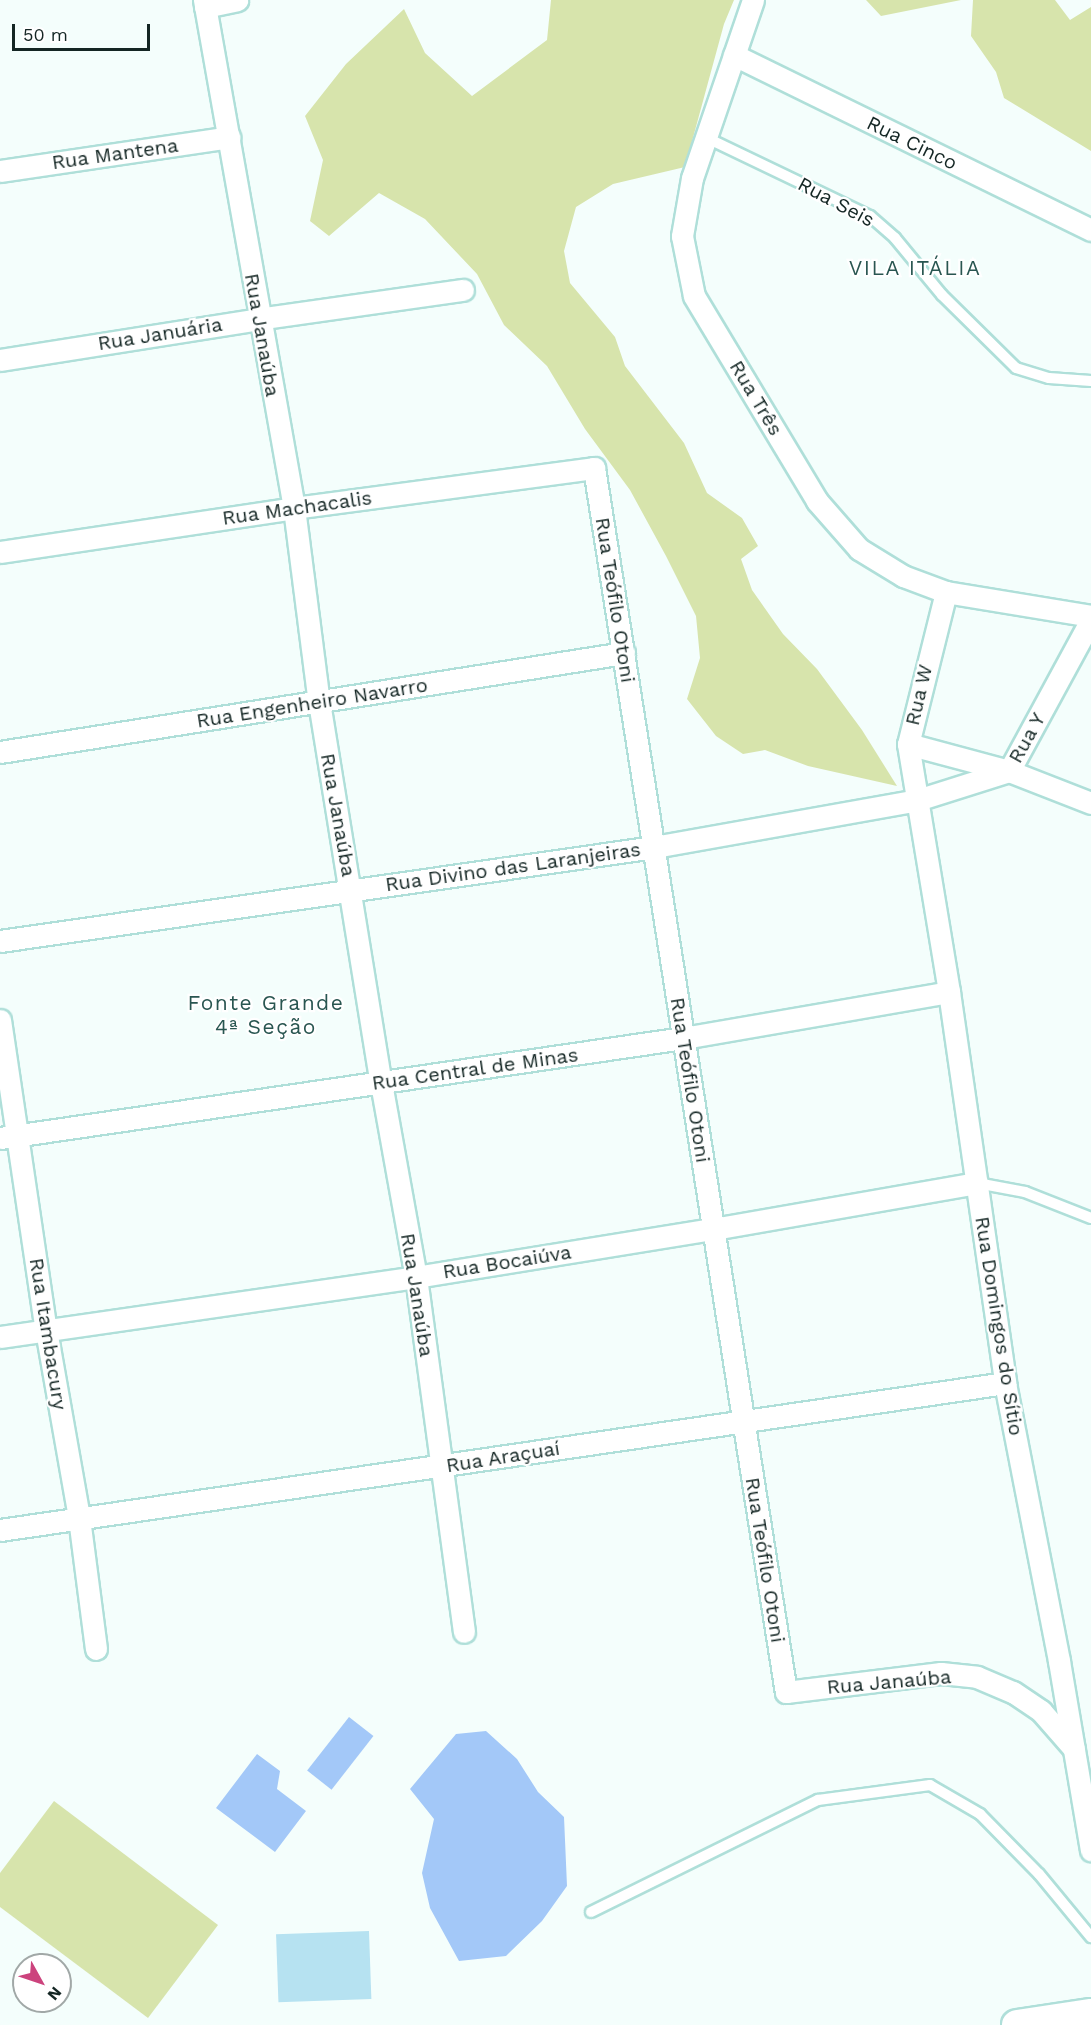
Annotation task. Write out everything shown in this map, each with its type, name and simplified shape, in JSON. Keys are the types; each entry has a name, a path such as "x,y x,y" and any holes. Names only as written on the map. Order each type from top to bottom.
{"street":[{"path":"204,3 237,0"},
{"name":"Rua Três","path":"753,0 692,178 681,236 694,296 817,501 860,549 903,576 946,592 1091,618"},
{"name":"Rua Janaúba","path":"204,3 230,137 258,318 294,508 319,702 381,1083 416,1277 464,1632"},
{"name":"Rua Cinco","path":"734,55 1091,230"},
{"name":"Rua Mantena","path":"0,171 230,137"},
{"name":"Rua Januária","path":"0,360 258,318 463,290"},
{"name":"Rua Machacalis","path":"0,552 294,508 594,468"},
{"name":"Rua Teófilo Otoni","path":"594,468 786,1692"},
{"name":"Rua W","path":"917,800 908,744 921,683 946,592"},
{"name":"Rua Y","path":"917,800 1010,771 1091,618"},
{"name":"Rua Engenheiro Navarro","path":"0,752 624,653"},
{"path":"908,744 1010,771 1091,802"},
{"name":"Rua Divino das Laranjeiras","path":"0,941 654,847 917,800"},
{"name":"Rua Domingos do Sítio","path":"917,800 949,992 1005,1383 1091,1850"},
{"name":"Rua Central de Minas","path":"8,1137 683,1038 949,992"},
{"name":"Rua Itambacury","path":"0,1020 8,1137 46,1330 79,1518 96,1649"},
{"name":"Rua Bocaiúva","path":"0,1337 416,1277 977,1183"},
{"name":"Rua Araçuaí","path":"0,1530 1005,1383"},
{"name":"Rua Janaúba","path":"786,1692 941,1672 977,1677 1013,1692 1041,1711 1074,1749"},
{"path":"1017,2025 1091,2014"}],"lane":[{"name":"Rua Seis","path":"706,138 870,216 895,238 942,296 1016,368 1049,378 1091,381"},
{"path":"977,1183 1018,1190 1091,1218"},
{"path":"591,1912 818,1800 930,1785 980,1814 1040,1874 1091,1937"}],"green space":[{"path":"551,0 734,0 724,24 685,167 613,184 576,207 564,251 570,283 615,337 625,366 684,443 707,493 742,518 758,546 741,559 752,590 783,634 817,669 862,730 897,786 808,766 765,750 743,754 716,736 687,699 700,658 696,616 666,556 630,490 585,429 547,366 504,325 477,274 425,219 379,193 329,236 310,221 323,160 305,116 346,64 404,9 425,53 472,96 547,40"},
{"path":"866,0 961,0 881,16"},
{"path":"973,0 1055,0 1070,20 1091,7 1091,151 1004,98 996,72 971,36"},
{"path":"54,1801 218,1925 148,2018 72,1961 72,1953 61,1953 0,1907 0,1873"}],"water":[{"path":"349,1717 373,1736 332,1790 307,1771"},
{"path":"486,1731 517,1759 538,1792 564,1817 567,1886 542,1921 506,1956 459,1961 430,1908 422,1873 434,1819 410,1789 456,1734"},
{"path":"257,1754 280,1771 277,1789 306,1811 275,1852 216,1808"}],"building":[{"path":"369,1931 371,1999 278,2002 276,1934"}],"district":[{"name":"VILA ITÁLIA","path":"915,268"},
{"name":"Fonte Grande 4ª Seção","path":"266,1015"}]}
